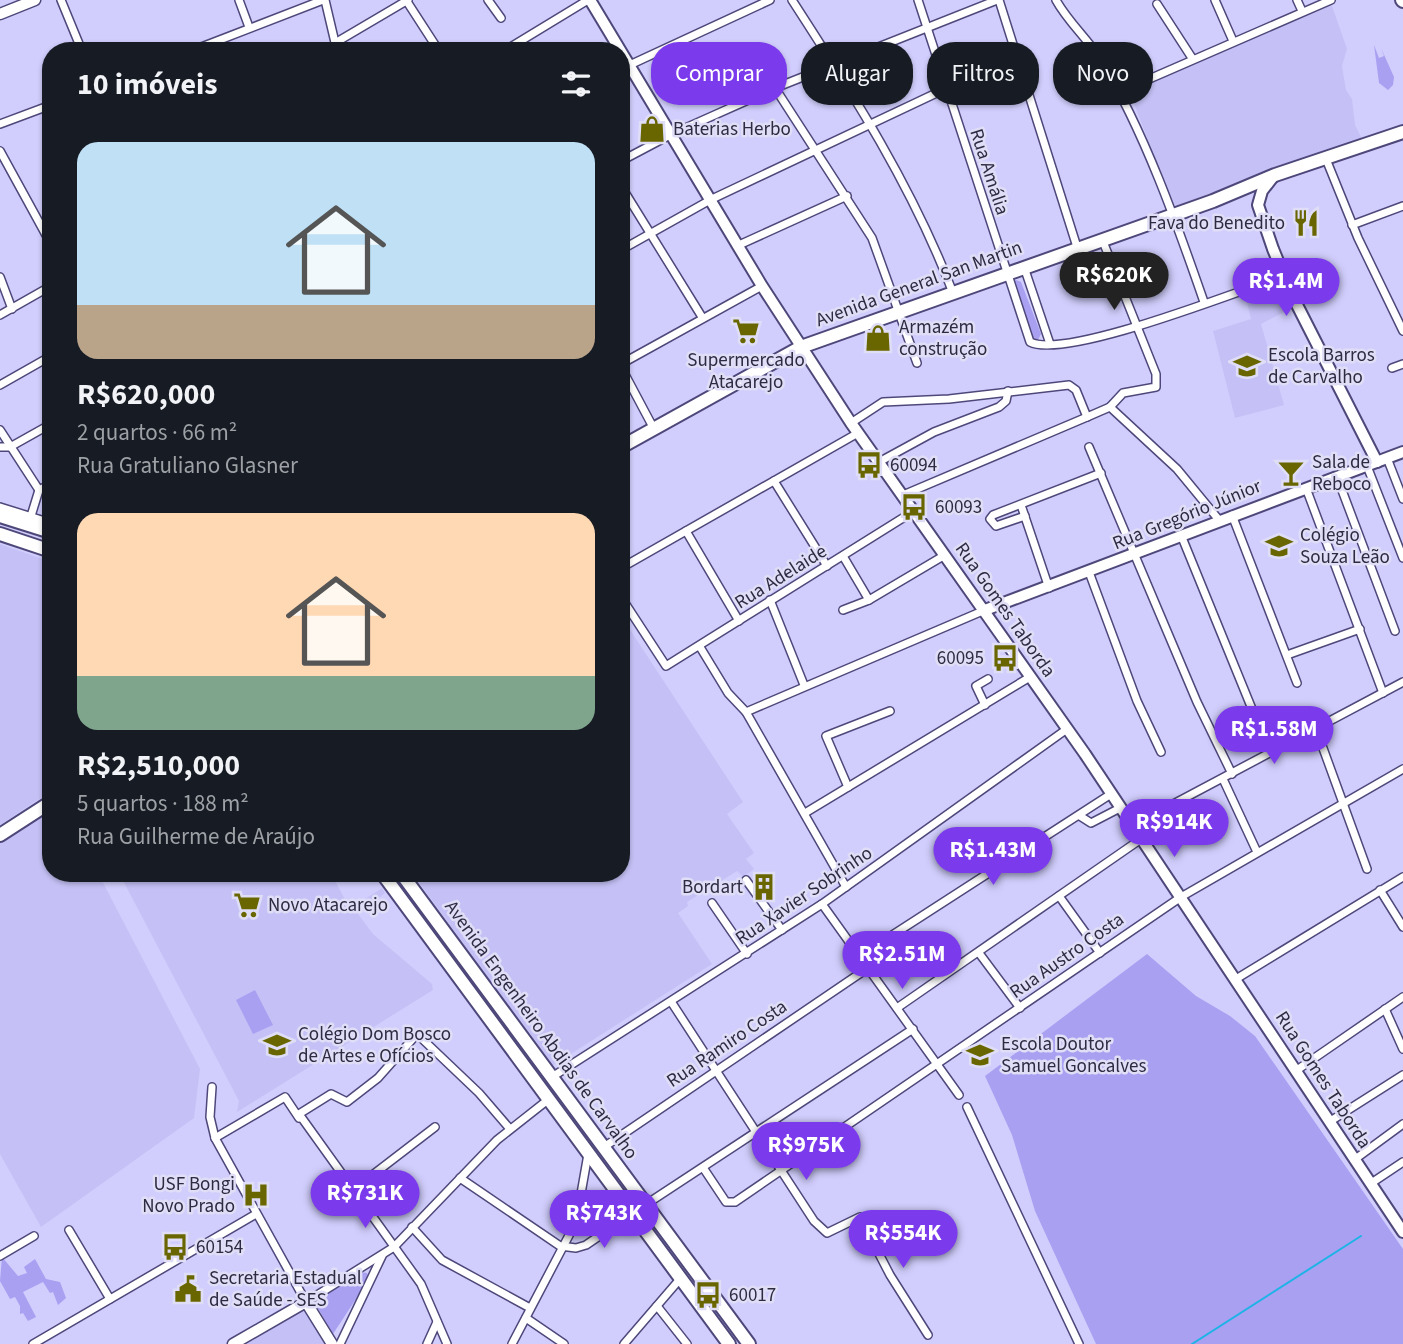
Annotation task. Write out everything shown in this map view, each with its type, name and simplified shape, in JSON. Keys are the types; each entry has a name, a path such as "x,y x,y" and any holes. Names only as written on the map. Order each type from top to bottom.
{"main road":[{"name":"Rua Gomes Taborda","path":"589,0 613,42"},
{"name":"Rua Gomes Taborda","path":"630,72 672,134 762,286 851,423 985,610 1111,794 1403,1232"},
{"name":"Avenida General San Martin","path":"630,442 801,347 1077,247 1174,215 1275,175 1403,132"},
{"path":"1258,205 1262,191 1275,175"},
{"path":"1238,190 1248,193 1258,205 1284,276 1377,462"},
{"name":"Rua Gregório Júnior","path":"985,610 1403,452"},
{"path":"0,516 42,529"},
{"path":"0,534 42,548"},
{"path":"0,835 42,808"},
{"name":"Avenida Engenheiro Abdias de Carvalho","path":"389,882 729,1344"},
{"name":"Avenida Engenheiro Abdias de Carvalho","path":"408,882 749,1344"}],"street":[{"path":"0,14 35,0"},
{"path":"61,0 78,42"},
{"path":"239,0 249,27"},
{"path":"213,42 323,0 335,42"},
{"path":"344,42 407,0 433,42"},
{"path":"488,0 500,18"},
{"path":"519,42 589,0"},
{"path":"630,64 770,0"},
{"path":"792,0 820,42"},
{"name":"Rua Amália","path":"918,0 931,42"},
{"path":"889,42 998,0 1077,247"},
{"path":"1056,0 1088,42"},
{"path":"1215,0 1233,41"},
{"path":"1297,0 1302,11"},
{"path":"1153,76 1331,0"},
{"path":"1157,5 1192,58"},
{"path":"630,245 712,199 927,98"},
{"path":"630,156 737,105"},
{"path":"786,105 872,238 917,363"},
{"path":"857,105 928,229 953,293"},
{"name":"Rua Amália","path":"950,105 1026,338 1034,344 1050,344"},
{"path":"1123,105 1174,215 1204,302"},
{"path":"0,124 42,108"},
{"path":"0,151 42,222"},
{"path":"1326,159 1352,225 1403,331"},
{"path":"739,245 847,196"},
{"path":"630,201 702,317"},
{"path":"1352,225 1403,206"},
{"path":"902,495 1110,407 1123,393 1154,389 1158,384 1102,239"},
{"path":"1024,267 1050,344 1068,344 1135,327 1284,276"},
{"path":"0,277 12,309"},
{"path":"630,361 702,317 762,286"},
{"path":"0,315 42,291"},
{"path":"0,385 42,361"},
{"path":"1392,368 1403,364"},
{"path":"630,383 654,429"},
{"path":"851,423 883,402 958,398 1072,386 1087,417"},
{"path":"879,462 934,432 999,407 1006,401 1008,391"},
{"path":"1110,407 1177,470 1219,520"},
{"path":"0,447 10,447 42,429"},
{"path":"0,430 38,490 31,516"},
{"path":"630,563 858,433"},
{"path":"1089,447 1133,555 1232,774"},
{"path":"1377,462 1403,499"},
{"path":"1377,462 1403,558"},
{"path":"1025,516 996,526 990,519 993,515 1101,473"},
{"path":"1337,477 1395,631"},
{"path":"774,481 827,566"},
{"path":"38,490 42,488"},
{"path":"1306,488 1383,693"},
{"path":"1021,505 1049,587"},
{"path":"0,507 42,520"},
{"name":"Rua Adelaide","path":"630,611 664,666 700,647 770,600 914,511"},
{"path":"1232,515 1297,683"},
{"path":"685,531 739,621"},
{"path":"1181,535 1270,752"},
{"path":"842,610 869,600 945,555"},
{"path":"843,556 869,600"},
{"path":"1089,572 1137,701 1161,752"},
{"path":"770,600 804,685"},
{"path":"746,712 985,610"},
{"path":"1287,655 1360,629"},
{"path":"700,647 728,693 746,712 846,887"},
{"path":"805,813 1030,677"},
{"path":"985,705 976,686 988,679"},
{"path":"1132,826 1403,682"},
{"path":"848,787 826,736 890,711"},
{"name":"Rua Xavier Sobrinho","path":"552,1077 672,1003 822,904 1066,729"},
{"path":"1316,729 1341,804 1367,869"},
{"name":"Rua Austro Costa","path":"704,1169 723,1198 731,1204 938,1066 1181,897 1403,769"},
{"path":"1223,779 1257,852"},
{"path":"860,956 1111,794"},
{"path":"1080,816 1091,823 1120,808"},
{"path":"897,1008 1141,838"},
{"path":"1236,979 1403,877"},
{"path":"746,880 782,930"},
{"path":"1380,890 1403,927"},
{"path":"1059,896 1100,953"},
{"path":"712,903 747,954"},
{"path":"822,904 958,1096"},
{"path":"979,953 1020,1008"},
{"name":"Rua Ramiro Costa","path":"604,1147 868,968"},
{"path":"1297,1070 1403,996"},
{"path":"672,1003 814,1221 827,1233 860,1217 890,1275 928,1335"},
{"path":"1385,1009 1403,1049"},
{"path":"645,1205 704,1169 913,1029"},
{"path":"299,1117 331,1094 347,1102 378,1078 414,1036 424,1038 510,1129"},
{"path":"1329,1122 1403,1075"},
{"path":"212,1087 210,1117 215,1138 332,1344"},
{"path":"215,1138 285,1097 421,1284 447,1344"},
{"path":"233,1344 394,1247 510,1129 549,1099"},
{"path":"967,1108 1079,1344"},
{"path":"1354,1160 1403,1124"},
{"path":"352,1190 435,1127"},
{"path":"512,1344 558,1253 565,1246 578,1215 588,1154"},
{"path":"1370,1184 1403,1162"},
{"path":"460,1178 560,1246 586,1245 633,1213"},
{"path":"33,1344 256,1214"},
{"path":"412,1227 442,1260 530,1308"},
{"path":"69,1230 110,1299"},
{"path":"0,1256 34,1236"},
{"path":"340,1344 382,1255"},
{"path":"624,1344 680,1279"},
{"path":"657,1306 687,1344"},
{"path":"526,1318 564,1344"},
{"path":"427,1344 437,1322"}],"shaded area":[{"path":"1331,3 1347,49 1342,66 1346,90 1352,99 1355,125 1364,143 1175,212 1135,105 1153,105 1153,80"},
{"path":"1374,45 1379,58 1384,56 1381,48 1394,77 1393,85 1388,90 1379,83"},
{"path":"1016,280 1021,282 1041,334 1038,340 1032,337 1012,283"},
{"name":"Escola Barros de Carvalho","path":"1277,288 1290,309 1261,324 1284,405 1235,418 1213,331 1251,319 1246,298"},
{"path":"0,544 42,559 42,797 0,825"},
{"path":"630,630 743,802 727,814 754,853 746,859 754,869 743,877 737,871 687,902 688,906 678,913 712,964 552,1066 419,882 630,882"},
{"path":"42,814 42,882 103,882 200,1069 194,1118 41,1227 0,1154 0,841"},
{"name":"Colégio Dom Bosco de Artes e Ofícios","path":"124,882 336,882 350,909 382,888 385,893 358,914 373,934 432,984 433,990 237,1112 239,1101"},
{"path":"1147,954 1196,996 1230,1016 1255,1036 1403,1249 1403,1344 1096,1344 1035,1211 1012,1135 985,1076"},
{"path":"255,990 273,1025 253,1034 236,1000"},
{"path":"2,1257 18,1276 27,1273 24,1267 35,1259 46,1279 60,1282 66,1298 58,1305 53,1292 50,1293 43,1282 23,1292 36,1317 28,1321 23,1313 20,1314 20,1306 15,1297 10,1299 0,1281"},
{"path":"360,1272 367,1273 369,1279 333,1334 316,1305 316,1299"},
{"path":"306,1302 332,1344 237,1344"}],"waterway":[{"path":"1192,1344 1361,1236"}],"place":[{"name":"Baterias Herbo","path":"652,129"},
{"name":"Fava do Benedito","path":"1306,223"},
{"name":"Supermercado Atacarejo","path":"746,331"},
{"name":"Armazém construção","path":"878,338"},
{"name":"Escola Barros de Carvalho","path":"1247,366"},
{"name":"60094","path":"869,465"},
{"name":"Sala de Reboco","path":"1291,473"},
{"name":"60093","path":"914,507"},
{"name":"Colégio Souza Leão","path":"1279,546"},
{"name":"60095","path":"1005,658"},
{"name":"Bordart","path":"764,887"},
{"name":"Novo Atacarejo","path":"247,905"},
{"name":"Colégio Dom Bosco de Artes e Ofícios","path":"277,1045"},
{"name":"Escola Doutor Samuel Goncalves","path":"980,1055"},
{"name":"USF Bongi Novo Prado","path":"256,1195"},
{"name":"60154","path":"175,1247"},
{"name":"Secretaria Estadual de Saúde - SES","path":"188,1289"},
{"name":"60017","path":"708,1295"}]}
